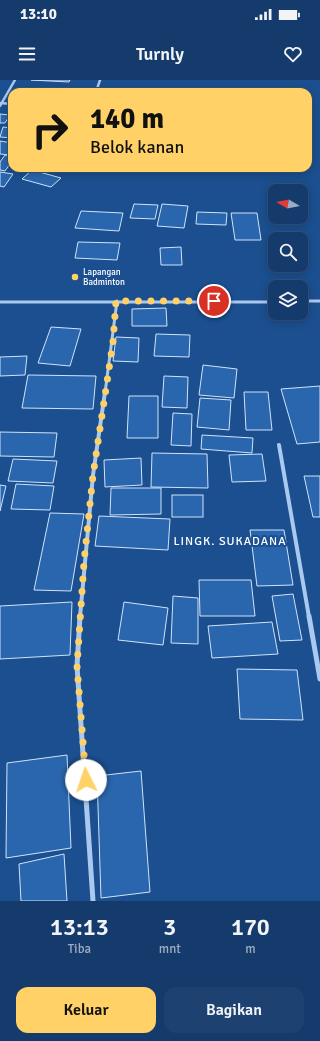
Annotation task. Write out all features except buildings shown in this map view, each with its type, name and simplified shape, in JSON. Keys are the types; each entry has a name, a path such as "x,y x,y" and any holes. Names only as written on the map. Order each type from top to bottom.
{"street":[{"path":"1,104 8,91"},
{"path":"93,901 87,794 77,666 84,562 93,475 113,342 116,301"},
{"path":"308,302 320,301"},
{"path":"0,302 268,302"},
{"path":"279,445 320,679"}],"place":[{"name":"Lapangan Badminton","path":"75,277"}],"district":[{"name":"LINGK. SUKADANA","path":"230,541"}],"route":[{"path":"86,780 77,666 84,562 93,475 113,342 116,301 214,301"}]}
